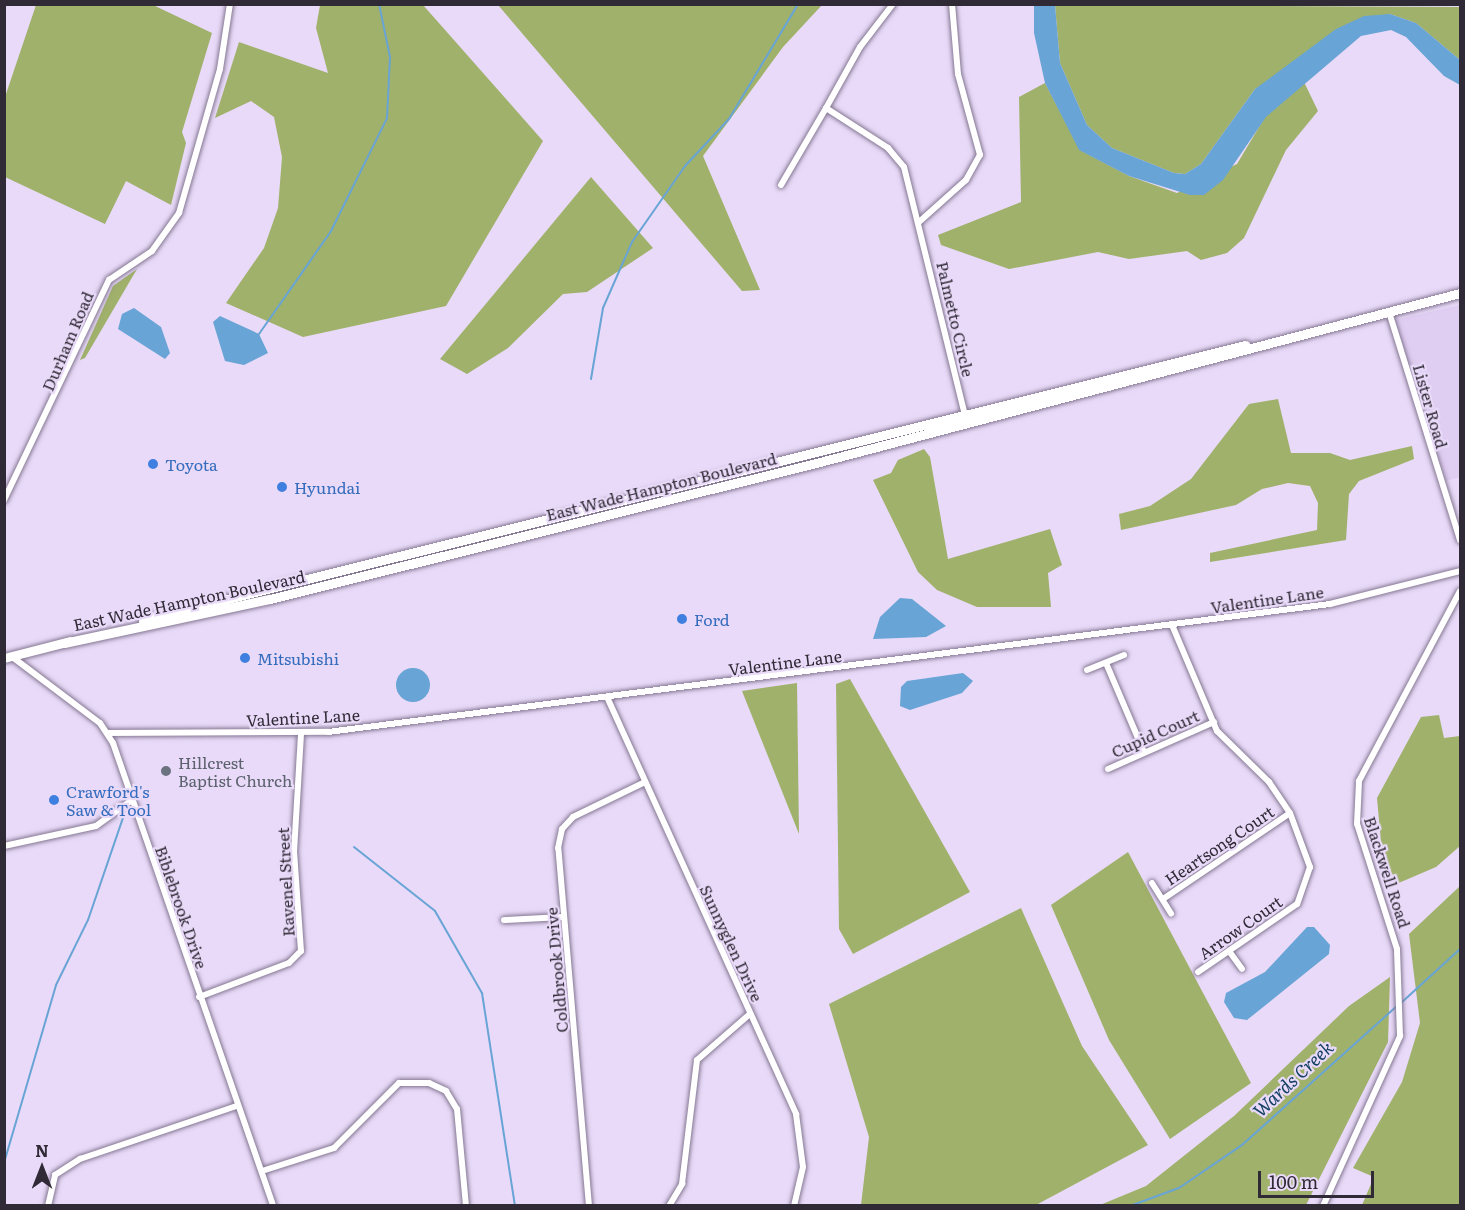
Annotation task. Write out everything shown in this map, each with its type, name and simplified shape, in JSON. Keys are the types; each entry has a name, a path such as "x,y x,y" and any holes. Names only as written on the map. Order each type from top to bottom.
{"main road":[{"name":"East Wade Hampton Boulevard","path":"8,657 268,586 963,411 1148,365 1262,343 1461,293"},
{"name":"East Wade Hampton Boulevard","path":"64,643 270,599 359,577 1151,377 1262,343"},
{"path":"1148,365 1151,377"},
{"path":"1055,388 1058,400"},
{"path":"999,402 1001,414"},
{"path":"483,533 486,545"},
{"path":"355,565 359,577"},
{"path":"268,586 270,599"}],"street":[{"name":"Durham Road","path":"4,500 105,286 120,269 152,251 179,213 220,69 230,4"},
{"path":"781,185 860,47 893,4"},
{"path":"919,222 966,180 980,155 958,74 952,4"},
{"name":"Palmetto Circle","path":"826,108 897,157 909,179 966,423"},
{"name":"Lister Road","path":"1389,312 1461,540"},
{"name":"Valentine Lane","path":"108,733 301,734 1330,604 1461,571"},
{"name":"Blackwell Road","path":"1323,1206 1393,1060 1400,1012 1394,933 1359,836 1355,799 1362,773 1461,591"},
{"name":"Arrow Court","path":"1172,625 1214,722 1290,813 1310,867 1305,892 1296,904 1198,972"},
{"path":"1087,670 1124,655"},
{"path":"8,657 108,733"},
{"path":"1106,663 1144,752"},
{"name":"Sunnyglen Drive","path":"607,697 801,1131 803,1167 794,1206"},
{"name":"Cupid Court","path":"1108,770 1214,722"},
{"name":"Biblebrook Drive","path":"108,733 273,1206"},
{"name":"Ravenel Street","path":"199,997 289,963 301,951 294,852 301,734"},
{"name":"Coldbrook Drive","path":"589,1206 558,848 562,829 573,817 645,782"},
{"path":"4,846 96,826 132,800"},
{"name":"Heartsong Court","path":"1163,899 1290,813"},
{"path":"1152,883 1172,913"},
{"path":"504,920 564,917"},
{"path":"1229,951 1242,969"},
{"path":"669,1206 684,1173 698,1060 750,1014"},
{"path":"262,1171 334,1148 399,1083 429,1083 446,1091 457,1108 466,1206"},
{"path":"48,1206 55,1175 80,1159 237,1106"}],"shaded area":[{"path":"1460,305 1460,477 1446,481 1395,320"}],"green space":[{"path":"36,5 153,5 212,33 182,132 186,143 171,205 126,181 105,224 5,177 5,97"},
{"path":"320,5 423,5 543,141 446,306 303,337 226,303 264,248 278,208 282,157 274,117 251,101 215,118 239,42 328,73 316,28"},
{"path":"498,5 822,5 783,47 703,156 760,290 742,291"},
{"path":"1055,5 1460,7 1460,60 1416,23 1390,14 1255,89 1201,164 1185,174 1174,173 1112,148 1087,125 1060,63"},
{"path":"1304,82 1318,111 1286,150 1244,238 1227,253 1201,260 1187,251 1129,259 1098,252 1009,269 941,245 938,235 1021,202 1019,97 1045,83 1080,150 1129,176 1177,193 1237,164 1265,117"},
{"path":"591,177 653,248 587,292 563,294 508,348 467,374 440,359"},
{"path":"137,269 85,358 80,360 113,286"},
{"path":"1278,399 1291,453 1330,453 1350,460 1412,446 1414,459 1359,481 1349,494 1346,540 1210,562 1210,553 1317,530 1318,503 1310,486 1288,483 1262,489 1236,505 1121,530 1119,514 1150,506 1191,479 1249,404"},
{"path":"924,449 930,457 948,559 1050,529 1062,565 1048,573 1051,607 977,607 937,590 918,572 873,480 891,473 898,460"},
{"path":"850,679 970,892 853,954 839,929 836,684"},
{"path":"797,683 799,834 742,691"},
{"path":"1439,715 1444,738 1460,736 1460,846 1436,867 1394,885 1381,842 1377,798 1421,717"},
{"path":"1128,852 1251,1083 1170,1139 1109,1040 1051,905"},
{"path":"1460,886 1460,1205 1362,1205 1374,1177 1353,1168 1402,1082 1420,1023 1409,934"},
{"path":"1021,908 1082,1046 1148,1145 1036,1205 861,1205 869,1137 829,1004"},
{"path":"1390,977 1388,1042 1306,1205 1100,1205 1146,1186 1234,1116 1349,1006"}],"water":[{"path":"1034,5 1055,5 1060,63 1087,125 1112,148 1174,173 1185,174 1201,164 1255,89 1336,29 1364,16 1390,14 1416,23 1460,60 1460,85 1444,76 1406,37 1391,30 1361,36 1266,117 1223,180 1204,195 1190,195 1129,176 1079,150 1045,83 1034,33"},
{"path":"134,308 161,327 170,353 165,359 118,329 122,314"},
{"path":"220,316 259,334 268,353 244,365 225,361 213,322"},
{"path":"900,598 912,599 946,626 926,637 873,639 880,617"},
{"path":"413,668 425,673 430,685 425,697 413,702 401,697 396,685 401,673"},
{"path":"963,673 973,681 962,693 910,710 900,706 901,687 907,681"},
{"path":"1307,927 1314,927 1330,945 1329,954 1247,1020 1234,1018 1224,1002 1226,993 1265,972"}],"waterway":[{"path":"259,334 331,231 387,118 390,57 379,4"},
{"path":"591,379 603,308 632,242 685,166 729,119 798,4"},
{"path":"4,1163 56,985 88,920 123,818"},
{"path":"354,847 435,911 482,993 515,1206"},
{"name":"Wards Creek","path":"1401,1003 1460,949"},
{"name":"Wards Creek","path":"1130,1206 1179,1188 1242,1145 1396,1007"}],"place":[{"name":"Toyota","path":"153,464"},
{"name":"Hyundai","path":"282,487"},
{"name":"Ford","path":"682,619"},
{"name":"Mitsubishi","path":"245,658"},
{"name":"Hillcrest Baptist Church","path":"166,771"},
{"name":"Crawford's Saw & Tool","path":"54,800"}]}
